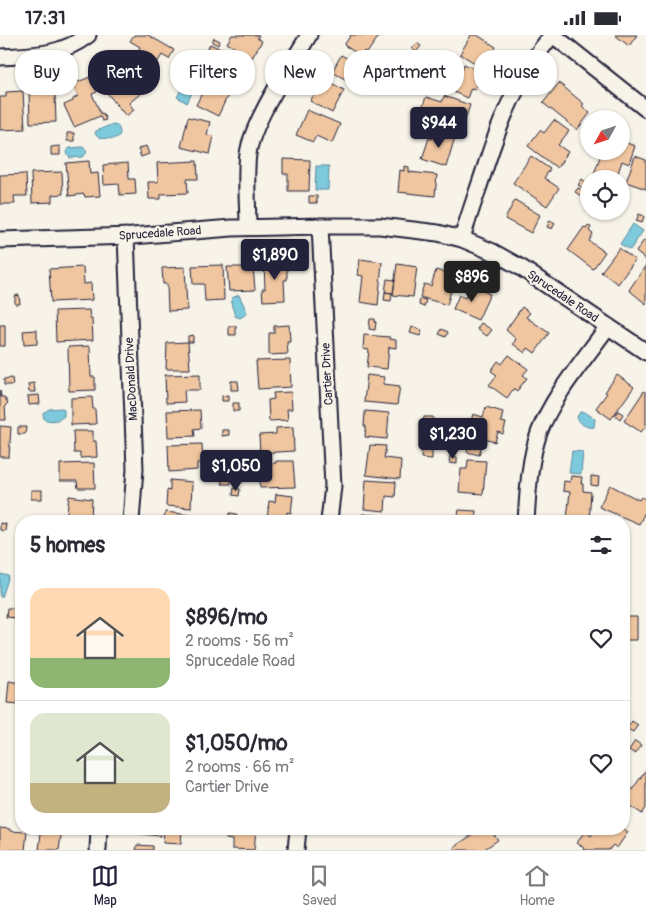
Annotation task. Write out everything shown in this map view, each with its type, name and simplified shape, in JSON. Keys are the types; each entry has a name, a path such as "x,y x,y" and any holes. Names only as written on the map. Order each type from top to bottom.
{"street":[{"path":"0,57 49,54 78,43 88,35"},
{"path":"248,227 248,155 251,141 261,117 309,35"},
{"path":"462,239 492,147 513,94 533,59 553,35 646,109"},
{"name":"Sprucedale Road","path":"0,240 126,236 248,227 380,225 411,229 462,239 493,252 520,267 646,352"},
{"name":"Cartier Drive","path":"320,226 333,486 330,515"},
{"name":"MacDonald Drive","path":"126,236 135,468 131,515"},
{"path":"527,515 530,480 539,434 551,407 608,326"},
{"path":"98,850 99,835"},
{"path":"296,850 297,835"}],"water":[{"path":"178,95 191,95 187,103 177,97"},
{"path":"113,124 117,125 120,130 120,134 116,138 99,138 95,134 96,131"},
{"path":"83,147 87,152 83,157 70,158 67,154 67,150 70,148"},
{"path":"316,166 329,166 328,190 315,190"},
{"path":"633,224 643,231 630,250 620,244"},
{"path":"239,295 247,312 240,318 235,316 231,303 232,298"},
{"path":"62,408 64,416 62,418 54,421 44,419 43,413 49,409"},
{"path":"580,412 585,412 595,419 594,427 586,426 580,421 577,417"},
{"path":"572,451 583,452 581,474 569,473"},
{"path":"0,574 9,576 2,597 0,597"}],"building":[{"path":"134,35 148,35 174,50 170,50 169,59 162,55 160,58 160,50 138,50 140,47 130,41"},
{"path":"232,35 259,35 257,38 262,41 255,53 255,50 239,50 227,43"},
{"path":"351,35 379,36 369,50 352,50 344,45"},
{"path":"471,35 477,35 496,47 494,50 474,50 474,62 464,56 464,50 462,50"},
{"path":"615,35 637,35 629,46"},
{"path":"214,38 220,41 218,45 212,42"},
{"path":"417,43 421,46 418,50 412,49"},
{"path":"210,44 223,50 207,50"},
{"path":"341,55 344,57 344,78 334,73 334,68"},
{"path":"464,64 474,68 474,89 471,88 467,98 460,95 464,95"},
{"path":"88,78 88,95 92,95 101,114 103,113 106,120 102,121 100,116 74,127 64,105 73,101 78,96 78,82"},
{"path":"559,83 584,104 582,106 587,110 580,110 580,126 577,130 543,103 549,95 557,95 557,86"},
{"path":"334,84 344,90 332,113 310,101 314,95 334,95"},
{"path":"15,91 15,95 23,95 25,129 0,130 0,97 6,97 6,92"},
{"path":"29,95 55,95 56,122 30,123"},
{"path":"109,95 139,95 129,103 134,110 126,116"},
{"path":"201,95 228,95 218,116 196,105"},
{"path":"444,96 470,105 460,135 418,120 426,97 442,102"},
{"path":"307,110 340,124 332,143 316,136 313,142 296,135"},
{"path":"188,117 210,122 207,135 214,136 210,154 181,147"},
{"path":"554,120 569,131 558,145 568,152 557,168 528,146 540,130 544,133"},
{"path":"435,131 455,137 446,167 422,159 429,138 432,139"},
{"path":"67,133 74,133 74,141 67,141"},
{"path":"630,144 635,146 629,164 622,161 619,170 595,170 599,160 630,160"},
{"path":"60,146 60,155 51,155 51,147"},
{"path":"146,146 149,154 141,157 138,149"},
{"path":"531,156 550,169 544,178 559,188 547,206 513,183"},
{"path":"635,156 646,160 646,189 630,183 630,170"},
{"path":"283,159 310,160 309,191 288,191 288,174 283,174"},
{"path":"89,161 90,174 98,173 100,196 85,197 84,194 69,196 66,163"},
{"path":"197,161 198,179 187,179 188,193 161,194 161,199 149,199 148,182 158,182 157,163"},
{"path":"128,163 129,179 135,179 136,194 120,195 119,184 104,185 103,165"},
{"path":"404,166 409,167 409,172 437,175 435,196 398,192 400,170 404,171"},
{"path":"62,172 63,194 52,195 52,202 32,203 31,173"},
{"path":"26,174 27,196 14,196 15,204 0,204 0,175"},
{"path":"578,188 580,189 580,195 575,192"},
{"path":"309,196 317,196 317,203 309,203"},
{"path":"515,200 540,215 531,233 505,219"},
{"path":"639,214 644,216 642,223 636,221"},
{"path":"550,220 555,223 552,229 547,227"},
{"path":"588,225 591,227 589,231 593,234 589,241 605,252 593,269 568,250 584,227 586,228"},
{"path":"644,240 646,241 646,260 636,252"},
{"path":"619,248 635,260 618,284 601,272"},
{"path":"360,259 382,262 378,305 360,302 363,276 358,275"},
{"path":"287,262 287,280 284,280 285,300 263,301 262,289 265,289 264,263"},
{"path":"397,264 417,267 413,297 393,295"},
{"path":"223,265 224,300 205,301 204,284 193,284 192,266"},
{"path":"646,265 646,304 629,290"},
{"path":"83,267 84,284 91,283 92,300 51,302 49,269"},
{"path":"185,267 187,310 168,311 167,284 163,284 162,268"},
{"path":"227,267 253,267 255,290 229,291"},
{"path":"436,270 455,276 447,305 420,297 424,284 431,286"},
{"path":"387,279 395,280 393,293 385,292"},
{"path":"471,286 476,288 477,286 490,294 478,320 453,309 459,295 465,298"},
{"path":"385,292 392,293 391,301 384,300"},
{"path":"19,295 20,304 15,304 15,296"},
{"path":"420,299 426,300 424,307 419,305"},
{"path":"522,307 530,313 526,317 549,333 535,353 528,348 525,353 513,344 516,339 506,330"},
{"path":"89,310 90,318 92,318 93,340 56,342 55,311"},
{"path":"370,319 375,319 375,330 369,329"},
{"path":"481,323 492,330 487,336 477,329"},
{"path":"0,325 5,325 5,346 0,346"},
{"path":"289,325 290,342 287,342 288,354 269,355 269,333 274,333 274,326"},
{"path":"229,326 236,326 236,335 229,335"},
{"path":"412,327 422,330 420,336 410,333"},
{"path":"442,329 448,332 446,337 439,334"},
{"path":"37,330 37,344 24,345 23,331"},
{"path":"193,335 193,342 188,342 188,336"},
{"path":"364,335 390,337 390,339 396,340 396,348 389,347 387,369 367,367 369,350 363,349"},
{"path":"188,342 190,369 166,369 167,343"},
{"path":"90,346 91,377 95,377 95,390 69,391 68,347"},
{"path":"509,355 528,369 523,375 527,378 517,391 514,388 507,398 489,385 497,375 491,371 498,361 502,364"},
{"path":"290,360 291,387 258,389 256,361"},
{"path":"200,374 200,390 184,390 185,402 166,403 165,375"},
{"path":"367,375 384,377 383,384 400,386 397,405 364,402"},
{"path":"617,375 634,387 611,419 596,408"},
{"path":"12,378 13,385 4,385 4,379"},
{"path":"231,381 238,381 239,390 231,390"},
{"path":"34,383 35,392 29,392 28,384"},
{"path":"0,390 1,397 4,397 8,403 5,406 6,420 0,420"},
{"path":"644,391 646,393 646,426 641,432 624,421"},
{"path":"291,392 292,409 287,409 288,420 269,421 268,400 274,399 273,393"},
{"path":"39,395 40,404 29,405 28,396"},
{"path":"228,395 228,401 222,401 222,396"},
{"path":"92,397 96,424 71,425 71,398"},
{"path":"233,403 239,403 239,411 233,411"},
{"path":"486,407 503,412 501,422 506,423 503,434 498,432 495,442 467,434 473,414 483,417"},
{"path":"200,410 201,428 194,429 195,436 168,437 167,411"},
{"path":"365,411 389,413 387,439 365,437"},
{"path":"618,411 623,414 620,419 615,415"},
{"path":"424,417 433,417 433,424 423,423"},
{"path":"0,426 11,427 9,457 0,457"},
{"path":"18,427 26,427 25,434 18,434"},
{"path":"293,427 294,451 260,453 259,435 276,434 276,428"},
{"path":"222,430 229,430 229,435 222,436"},
{"path":"73,431 93,431 93,441 96,441 97,457 80,458 80,453 74,453"},
{"path":"470,441 482,444 479,455 467,452"},
{"path":"202,444 203,463 197,463 197,470 169,472 168,445"},
{"path":"370,445 386,446 384,458 401,460 400,479 366,475"},
{"path":"422,448 432,449 432,459 421,458"},
{"path":"450,456 457,457 457,464 449,463"},
{"path":"468,460 486,461 483,494 459,492 461,469 467,469"},
{"path":"276,461 293,461 295,487 260,488 259,469 267,469 267,464 276,463"},
{"path":"94,463 95,488 78,488 77,481 60,481 60,464"},
{"path":"222,476 231,476 231,484 222,484"},
{"path":"571,476 582,477 583,491 591,492 589,515 567,515 570,492 563,491 564,481 570,482"},
{"path":"591,476 599,477 598,486 591,485"},
{"path":"170,480 192,482 191,508 166,506 167,490 170,491"},
{"path":"366,480 396,482 395,497 386,496 385,511 364,509"},
{"path":"610,485 639,500 641,497 646,499 646,510 639,524 630,520 630,515 618,515 599,507"},
{"path":"234,488 240,489 239,496 233,495"},
{"path":"31,490 42,490 42,499 31,499"},
{"path":"276,494 293,496 291,513 287,512 287,515 268,515 269,501 275,502"},
{"path":"69,496 92,499 91,515 67,515"},
{"path":"459,510 476,511 476,515 458,515"},
{"path":"165,512 190,515 165,515"},
{"path":"0,523 6,524 5,531 0,530"},
{"path":"7,608 15,608 15,618 6,617"},
{"path":"630,617 637,617 637,640 630,640"},
{"path":"9,681 15,682 15,704 7,703"},
{"path":"632,721 638,725 633,732 630,730"},
{"path":"635,741 641,745 635,754 630,748"},
{"path":"646,770 646,808 642,814 630,805 630,793"},
{"path":"0,828 15,831 15,835 27,835 25,850 0,850"},
{"path":"41,835 61,835 59,850 39,850"},
{"path":"164,835 182,835 181,844 163,843"},
{"path":"226,835 255,835 254,850 232,849 232,840 226,839"},
{"path":"472,835 494,835 498,840 483,850 456,850 454,847"},
{"path":"582,835 626,835 617,848 613,845 609,850 583,850 584,848 577,843"},
{"path":"137,845 153,846 153,850 136,850"}]}
